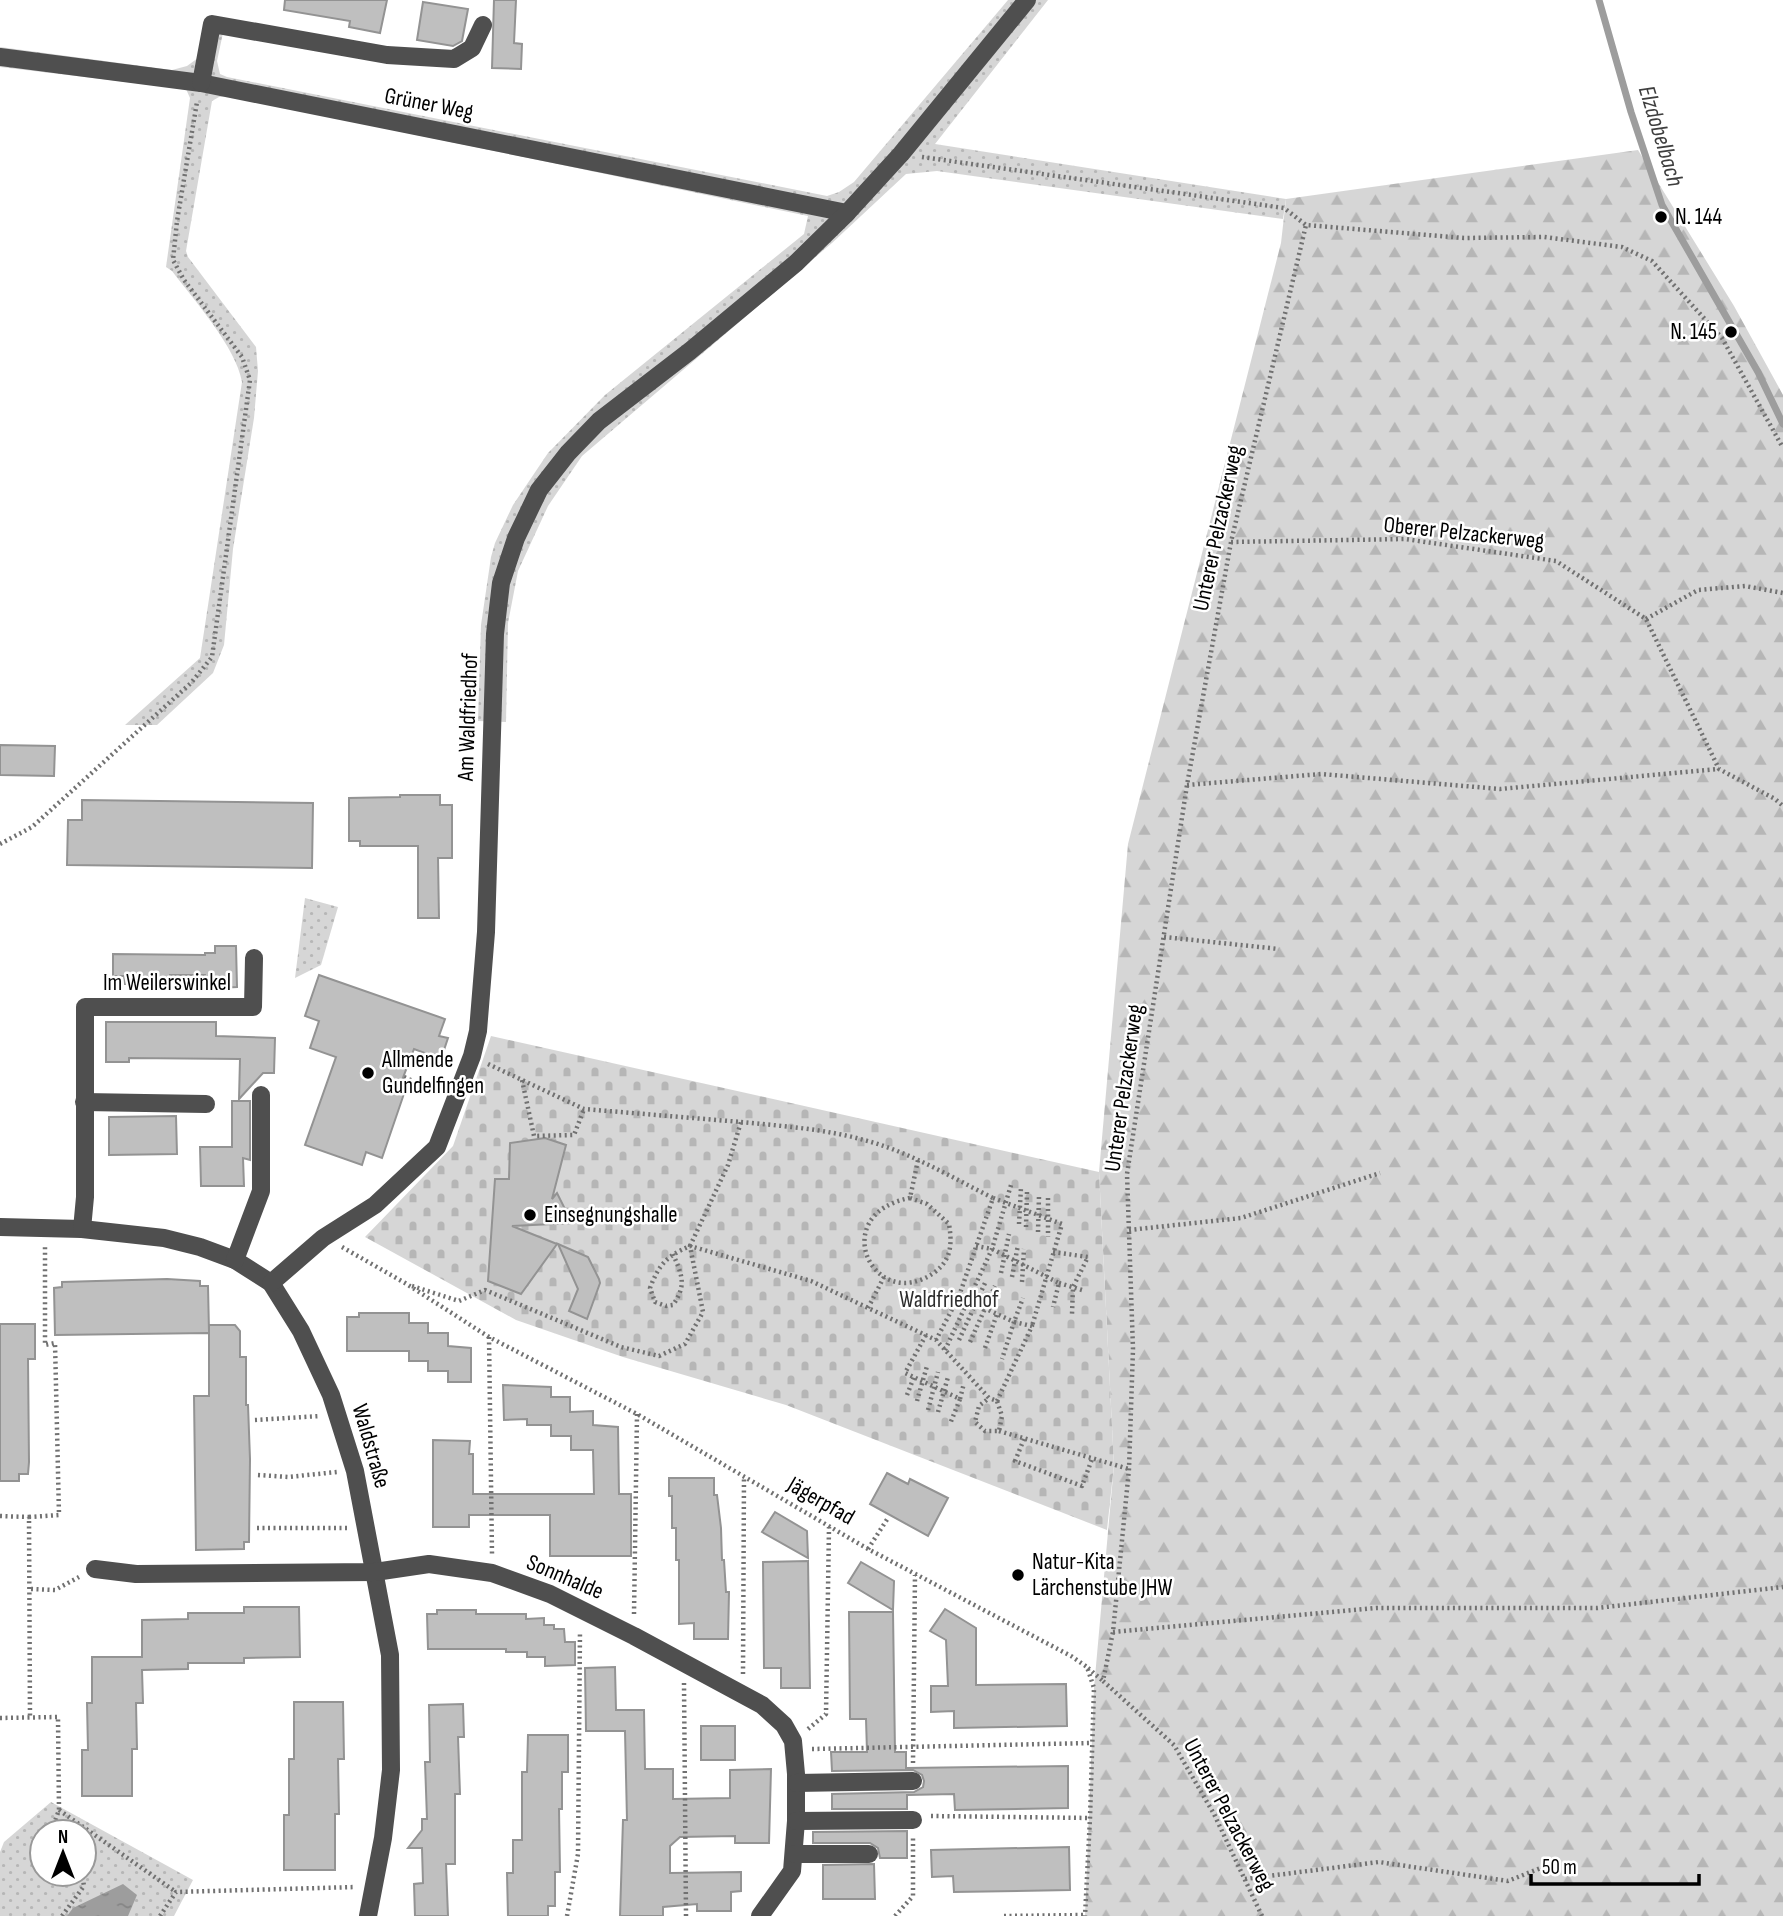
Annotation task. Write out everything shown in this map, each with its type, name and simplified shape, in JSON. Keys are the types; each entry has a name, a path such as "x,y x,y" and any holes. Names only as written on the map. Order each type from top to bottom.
{"street":[{"name":"Am Waldfriedhof","path":"271,1283 323,1238 375,1205 437,1147 472,1056 478,1031 495,634 501,583 516,538 539,490 568,453 599,421 796,263 847,213 901,154 1027,0"},
{"path":"201,83 212,24 387,54 454,59 472,48 483,25"},
{"name":"Grüner Weg","path":"0,57 201,83 847,213"},
{"name":"Im Weilerswinkel","path":"82,1229 85,1197 85,1007 253,1007 254,958"},
{"path":"235,1260 261,1191 261,1095"},
{"path":"84,1102 206,1104"},
{"name":"Waldstraße","path":"0,1227 82,1229 164,1238 200,1247 235,1260 271,1283 301,1331 338,1415 355,1471 390,1655 391,1770 383,1838 368,1916"},
{"name":"Sonnhalde","path":"95,1569 136,1574 375,1572 429,1564 492,1573 579,1608 762,1705 784,1725 794,1745"},
{"path":"760,1916 792,1871 796,1821 794,1745"},
{"path":"796,1783 913,1781"},
{"path":"796,1821 913,1820"},
{"path":"795,1854 869,1854"}],"path":[{"path":"0,844 32,827 191,683 212,657 250,380 242,357 184,281 173,260 177,221 201,83"},
{"path":"901,154 1284,208 1306,225 1464,238 1544,237 1622,247 1652,261 1722,338 1783,448"},
{"name":"Unterer Pelzackerweg","path":"1262,1916 1214,1814 1174,1745 1103,1681 1113,1632 1129,1469 1133,1349 1127,1174 1187,785 1231,542 1306,225"},
{"name":"Oberer Pelzackerweg","path":"1231,542 1405,539 1556,561 1646,619"},
{"path":"1719,769 1646,619 1698,590 1745,586 1783,593"},
{"path":"1187,785 1321,774 1500,789 1719,769 1783,806"},
{"path":"1164,937 1279,949"},
{"path":"472,1056 584,1108 789,1126 864,1140 918,1160 993,1198 1062,1224 1032,1326 997,1401 1002,1416 999,1432"},
{"path":"404,1077 456,1101"},
{"path":"522,1080 534,1136 574,1135 584,1108"},
{"path":"405,1283 459,1301 485,1290 621,1347 659,1356 685,1344 703,1312 690,1246 728,1165 741,1122"},
{"path":"910,1198 918,1160"},
{"path":"1129,1230 1241,1218 1380,1173"},
{"path":"945,1350 992,1250 1011,1185"},
{"path":"1021,1187 1026,1227"},
{"path":"1019,1224 1027,1192"},
{"path":"1038,1232 1039,1196"},
{"path":"910,1198 927,1204 949,1224 950,1253 941,1267 925,1279 898,1284 884,1278 874,1268 864,1237 873,1214 892,1201 910,1198"},
{"path":"936,1340 959,1296 993,1198"},
{"path":"1048,1198 1048,1237"},
{"path":"0,1516 59,1515 55,1343 45,1345 45,1227"},
{"path":"1001,1273 1009,1234"},
{"name":"Jägerpfad","path":"323,1238 405,1283 489,1338 637,1414 868,1549 1071,1656 1103,1681"},
{"path":"1012,1278 1018,1245"},
{"path":"673,1254 681,1272 683,1291 673,1305 666,1306 655,1302 650,1288 657,1269 673,1254 690,1246 811,1281 936,1340 989,1398 997,1401"},
{"path":"976,1246 992,1250 1059,1283 1082,1290"},
{"path":"1022,1282 1024,1249"},
{"path":"1053,1252 1088,1256 1073,1287 1072,1314"},
{"path":"868,1308 884,1278"},
{"path":"959,1340 985,1283"},
{"path":"1053,1307 1059,1283"},
{"path":"970,1342 995,1286"},
{"path":"959,1296 1014,1322 1032,1326"},
{"path":"1002,1359 1023,1298"},
{"path":"985,1348 997,1314"},
{"path":"926,1335 905,1373 960,1399"},
{"path":"489,1338 492,1573"},
{"path":"917,1401 927,1366"},
{"path":"928,1410 938,1372"},
{"path":"907,1395 914,1377"},
{"path":"938,1412 948,1377"},
{"path":"950,1424 964,1382"},
{"path":"989,1398 979,1406 975,1422 985,1432 999,1432 1129,1469"},
{"path":"634,1636 637,1414"},
{"path":"255,1420 338,1415"},
{"path":"1024,1439 1015,1461 1082,1486 1092,1459"},
{"path":"258,1475 288,1476 355,1471"},
{"path":"743,1695 744,1476"},
{"path":"29,1517 30,1718"},
{"path":"868,1549 888,1518"},
{"path":"794,1745 826,1714 829,1527"},
{"path":"257,1528 366,1528"},
{"path":"31,1589 55,1590 95,1569"},
{"path":"913,1781 915,1575"},
{"path":"1113,1632 1376,1608 1597,1608 1783,1587"},
{"path":"567,1916 578,1854 579,1608"},
{"path":"684,1665 686,1916"},
{"path":"1004,1916 1085,1916 1094,1688 1087,1667"},
{"path":"0,1718 58,1717 59,1810 56,1818"},
{"path":"794,1745 913,1747 1091,1743"},
{"path":"59,1810 176,1892 373,1887"},
{"path":"895,1916 913,1896 913,1816 1090,1818"},
{"path":"1245,1879 1379,1862 1508,1881 1551,1864"},
{"path":"62,1916 83,1888"},
{"path":"160,1916 176,1892"}],"green space":[{"path":"1008,0 1048,0 935,144 1286,199 1283,219 937,171 906,174 832,243 582,456 548,506 518,571 508,623 506,722 478,721 481,625 491,557 513,505 548,453 605,395 804,234 808,216 229,96 212,101 186,251 256,347 258,371 254,418 233,549 224,645 213,673 157,725 125,725 200,658 242,382 232,354 223,339 172,271 166,267 190,98 186,89 0,67 0,47 172,70 187,66 198,58 203,30 223,33 217,61 220,74 227,77 827,196 854,182"},
{"path":"1638,150 1734,306 1783,395 1783,1916 1085,1916 1094,1688 1114,1465 1099,1172 1128,844 1281,243 1286,199"},
{"path":"305,898 338,907 321,965 295,978"},
{"name":"Waldfriedhof","path":"491,1036 1099,1172 1114,1465 1107,1530 786,1405 623,1357 516,1320 365,1237 453,1146"},
{"path":"51,1802 80,1818 32,1818"},
{"path":"28,1822 28,1888 98,1888 98,1828 193,1880 174,1916 0,1916 0,1852 4,1842"}],"water":[{"path":"123,1884 137,1895 128,1916 67,1916 73,1908"}],"building":[{"path":"285,0 387,0 380,33 349,27 350,21 284,10"},
{"path":"494,0 516,0 514,43 522,44 521,69 492,68"},
{"path":"423,2 468,9 462,41 453,46 417,40"},
{"path":"0,745 55,746 54,776 0,775"},
{"path":"440,795 440,805 452,805 452,858 438,858 439,918 418,918 418,846 360,846 360,841 349,841 349,798"},
{"path":"82,800 313,803 312,868 67,865 68,820 82,820"},
{"path":"215,946 236,946 237,987 216,988 216,984 206,984 205,975 170,975 170,984 125,984 124,976 113,976 113,954 205,955 215,953"},
{"name":"Allmende Gundelfingen","path":"319,975 445,1019 439,1036 448,1038 441,1059 414,1049 401,1083 407,1085 382,1158 366,1152 362,1165 305,1145 336,1057 310,1048 319,1021 305,1016"},
{"path":"106,1022 216,1022 216,1036 275,1038 274,1073 263,1073 239,1099 240,1059 129,1058 129,1062 106,1062"},
{"path":"232,1101 250,1101 250,1160 243,1158 244,1186 201,1186 200,1147 232,1147"},
{"path":"176,1116 177,1154 109,1155 109,1117"},
{"name":"Einsegnungshalle","path":"545,1138 566,1145 552,1199 557,1193 572,1223 512,1226 557,1244 521,1294 488,1281 495,1179 509,1179 510,1143"},
{"path":"558,1244 588,1257 599,1279 600,1283 587,1319 569,1311 578,1289"},
{"path":"167,1279 200,1281 200,1286 208,1286 209,1332 209,1325 235,1325 240,1331 240,1357 246,1357 250,1459 249,1542 244,1542 244,1549 196,1550 194,1396 209,1396 209,1333 55,1335 54,1288 62,1287 62,1282"},
{"path":"359,1313 409,1313 409,1323 428,1323 428,1333 448,1333 448,1346 471,1348 471,1382 448,1382 448,1371 428,1371 428,1361 409,1361 409,1351 347,1351 347,1317 359,1317"},
{"path":"0,1324 35,1324 35,1359 28,1359 28,1474 19,1474 19,1481 0,1481"},
{"path":"503,1385 551,1387 551,1397 570,1397 570,1412 593,1411 593,1425 618,1427 619,1494 631,1494 631,1556 550,1556 550,1515 469,1515 469,1527 433,1527 433,1440 470,1441 469,1454 473,1454 473,1494 594,1494 593,1450 571,1450 571,1436 551,1436 551,1425 527,1425 527,1419 504,1420"},
{"path":"887,1473 908,1484 910,1479 948,1498 928,1536 870,1504"},
{"path":"669,1478 714,1478 726,1592 729,1592 728,1639 694,1639 694,1623 679,1624 679,1560 676,1560 676,1528 672,1528"},
{"path":"775,1512 807,1531 808,1558 762,1532"},
{"path":"808,1561 810,1688 781,1688 781,1668 764,1668 763,1562"},
{"path":"861,1562 894,1581 893,1610 848,1583"},
{"path":"244,1607 299,1607 300,1657 244,1658 244,1663 188,1663 188,1669 142,1670 143,1703 136,1703 137,1749 132,1749 132,1796 82,1796 82,1750 88,1750 87,1703 92,1703 92,1657 142,1657 142,1620 188,1619 188,1613 244,1613"},
{"path":"945,1609 976,1628 976,1685 1066,1684 1067,1726 954,1728 954,1711 931,1712 931,1686 948,1686 946,1640 930,1631"},
{"path":"437,1610 476,1610 476,1614 526,1614 526,1619 544,1618 544,1625 564,1629 565,1642 575,1642 575,1665 545,1666 545,1657 527,1657 527,1652 506,1652 506,1649 428,1649 427,1614 437,1614"},
{"path":"849,1612 893,1612 895,1752 906,1752 906,1768 1068,1766 1068,1808 955,1810 954,1794 907,1795 907,1809 832,1809 832,1794 914,1792 923,1787 924,1781 922,1775 913,1770 832,1771 831,1752 867,1752 866,1719 850,1719"},
{"path":"615,1667 616,1710 644,1710 645,1769 673,1769 673,1799 730,1798 730,1770 771,1769 769,1843 735,1843 735,1836 680,1837 670,1846 670,1873 741,1872 741,1891 731,1892 731,1911 697,1911 697,1904 663,1907 663,1916 620,1916 623,1820 627,1820 625,1731 586,1731 585,1668"},
{"path":"294,1702 343,1702 344,1759 338,1759 339,1814 335,1814 335,1870 284,1870 284,1815 289,1815 289,1759 294,1759"},
{"path":"463,1704 464,1737 458,1737 460,1794 455,1794 455,1864 446,1864 448,1916 415,1916 414,1884 423,1883 422,1848 408,1848 422,1830 422,1819 427,1819 425,1762 430,1762 429,1705"},
{"path":"701,1726 735,1726 735,1760 701,1760"},
{"path":"528,1735 568,1735 568,1772 562,1772 562,1809 559,1809 560,1872 555,1872 555,1906 548,1906 548,1916 508,1916 507,1873 513,1873 513,1840 522,1840 522,1772 527,1772"},
{"path":"907,1831 907,1858 880,1858 878,1848 870,1843 813,1843 813,1832"},
{"path":"1069,1847 1070,1890 954,1892 953,1876 932,1877 931,1850"},
{"path":"874,1864 875,1899 823,1899 823,1865"}],"waterway":[{"name":"Elzdobelbach","path":"1599,0 1631,112 1662,205 1758,372 1783,424"}],"place":[{"name":"N. 144","path":"1661,217"},
{"name":"N. 145","path":"1731,332"},
{"name":"Allmende Gundelfingen","path":"368,1073"},
{"name":"Einsegnungshalle","path":"530,1215"},
{"name":"Natur-Kita Lärchenstube JHW","path":"1018,1575"}]}
